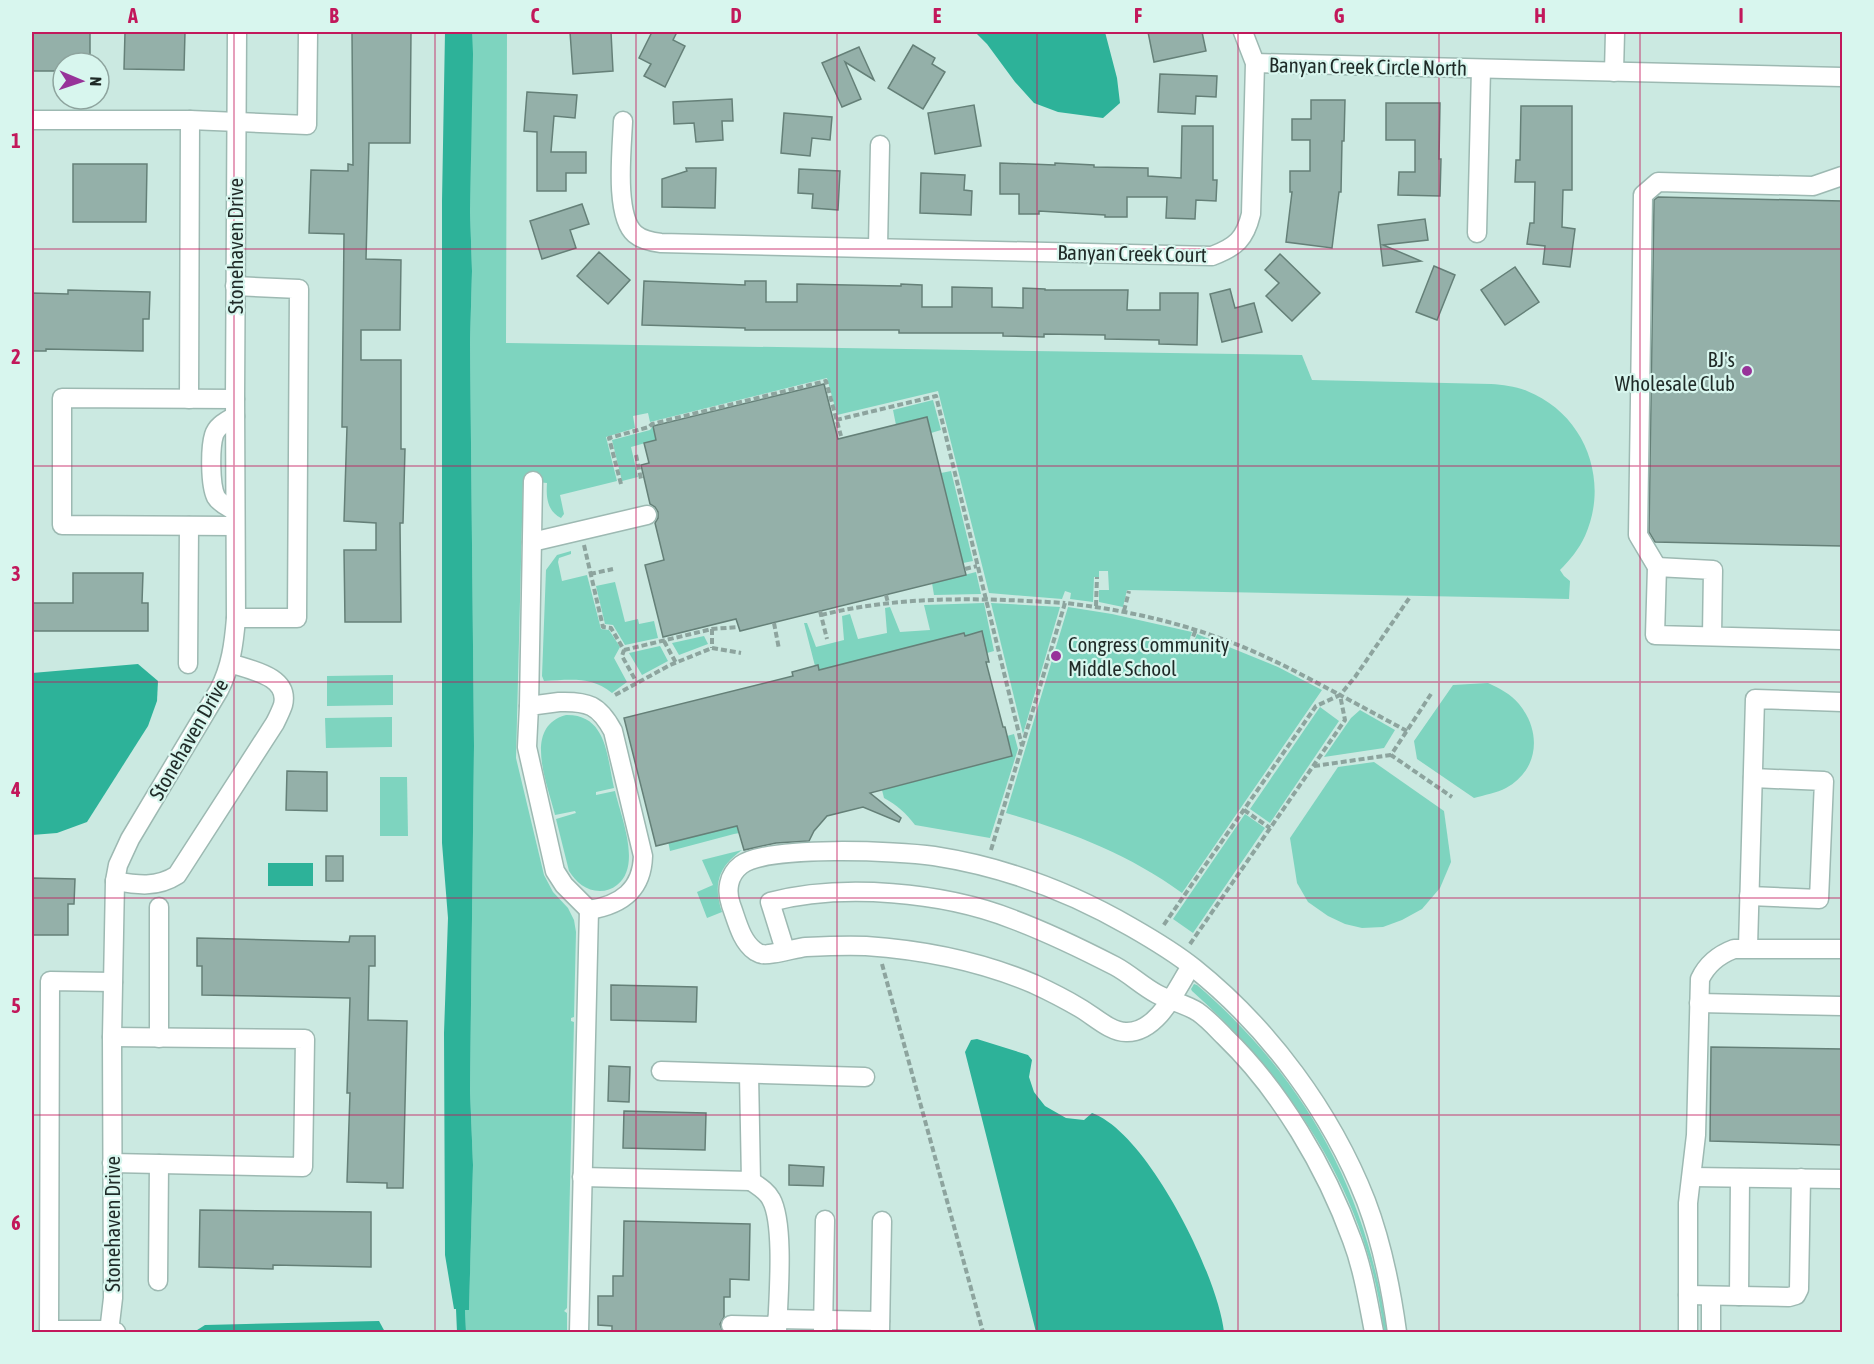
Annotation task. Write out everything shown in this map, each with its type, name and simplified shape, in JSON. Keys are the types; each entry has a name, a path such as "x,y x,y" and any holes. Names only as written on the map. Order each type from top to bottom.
{"street":[{"name":"Stonehaven Drive","path":"112,1332 112,1037 115,881 118,865 130,839 219,690 230,663 234,645 236,618 237,32"},
{"path":"32,120 190,120 307,125 308,32"},
{"name":"Banyan Creek Court","path":"623,121 622,205 627,222 635,234 647,241 1212,256 1240,241 1247,229 1251,214 1255,63 1244,32"},
{"path":"1614,72 1615,32"},
{"name":"Banyan Creek Circle North","path":"1255,63 1842,77"},
{"name":"Banyan Creek Circle North","path":"1476,232 1481,69"},
{"path":"189,399 190,120"},
{"path":"878,247 880,145"},
{"path":"1842,176 1813,186 1658,182 1643,195 1638,535 1657,567 1655,635 1842,640"},
{"path":"235,286 299,289 297,618 236,618"},
{"path":"235,407 189,399 62,398 62,525 189,526 235,519"},
{"path":"533,481 527,747 555,870 564,885 589,910 579,1332"},
{"path":"532,542 647,515"},
{"path":"188,664 189,526"},
{"path":"1657,567 1713,570 1712,636"},
{"path":"115,881 137,885 160,883 177,875 275,723 283,706 284,695 280,685 265,675 230,663"},
{"path":"1748,947 1755,699 1842,702"},
{"path":"529,706 559,702 587,704 597,708 614,730 643,856 642,867 640,877 629,893 618,902 607,907 589,910"},
{"path":"1749,896 1819,899 1824,781 1753,778"},
{"path":"1191,966 1171,999 1150,1025 1123,1033 1037,985 995,969 952,957 908,949 854,946 805,947 763,955 744,940 728,898 728,888 737,868 746,862 766,857 854,851 901,852 964,861 1032,879 1095,906 1151,939 1191,966 1237,1007 1282,1056 1338,1141 1367,1204 1378,1236 1387,1269 1397,1332"},
{"path":"785,950 770,903 789,897 831,892 884,893 949,901 1010,918 1061,939 1118,968 1158,994 1198,1012 1226,1038 1271,1090 1325,1177 1353,1240 1374,1332"},
{"path":"159,907 159,1038"},
{"path":"1688,1332 1688,1203 1696,1135 1700,979 1705,970 1723,953 1734,948 1842,949"},
{"path":"112,1332 49,1330 50,981 113,982"},
{"path":"1699,1003 1842,1006"},
{"path":"112,1037 305,1039 303,1167 112,1163"},
{"path":"661,1071 865,1077"},
{"path":"749,1074 751,1181"},
{"path":"158,1281 159,1164"},
{"path":"582,1177 751,1181 760,1187 771,1197 779,1228 777,1326"},
{"path":"1692,1177 1842,1179"},
{"path":"1738,1296 1740,1178"},
{"path":"1688,1295 1789,1297 1796,1295 1801,1178"},
{"path":"823,1326 825,1220"},
{"path":"731,1325 880,1327 882,1221"},
{"path":"1711,1296 1711,1332"}],"path":[{"path":"621,484 609,438 649,428 652,424 826,381 841,436"},
{"path":"836,420 936,396 1022,747"},
{"path":"636,455 641,479"},
{"path":"581,530 603,627 611,628 624,650 622,656 637,683"},
{"path":"964,569 978,566"},
{"path":"590,574 613,569"},
{"path":"1096,577 1096,606"},
{"path":"1124,611 1129,591"},
{"path":"886,595 888,603"},
{"path":"1161,929 1317,706 1340,695 1410,597"},
{"path":"827,639 820,613 888,603 932,599 985,599 1096,606 1196,629 1268,658 1407,731"},
{"path":"991,851 1065,603"},
{"path":"774,622 779,649"},
{"path":"624,650 712,629 738,627"},
{"path":"712,629 712,648"},
{"path":"1190,645 1196,629"},
{"path":"664,641 676,663"},
{"path":"615,695 676,663 712,648 741,653"},
{"path":"1391,755 1431,694"},
{"path":"1188,947 1345,720 1340,695"},
{"path":"1313,766 1391,755 1452,797"},
{"path":"1244,810 1270,828"},
{"path":"881,957 983,1332"}],"shaded area":[{"path":"445,32 472,32 473,54 470,342 474,746 470,1091 473,1165 469,1310 465,1310 466,1332 457,1332 456,1309 454,1309 445,1255 444,1033 448,918 442,843 442,201"},
{"path":"472,32 507,32 506,343 1302,355 1312,380 1491,384 1527,391 1564,415 1577,432 1587,451 1593,472 1595,493 1592,515 1585,536 1574,554 1560,570 1570,581 1569,599 1127,590 1123,607 1099,602 1099,590 1109,590 1108,571 1099,571 1099,577 1094,577 1093,602 1070,599 1071,593 1065,591 1062,599 989,593 938,391 837,415 827,378 650,422 648,413 633,416 635,428 606,437 617,481 560,495 564,514 561,518 553,512 548,503 547,483 527,481 523,483 516,758 544,875 553,892 568,908 574,920 576,932 574,1017 571,1018 574,1022 567,1308 564,1311 567,1313 567,1332 466,1332 465,1310 469,1309 473,1165 470,1091 474,746 470,342"},
{"path":"975,32 1105,32 1117,78 1120,103 1103,118 1058,112 1034,103"},
{"path":"933,400 941,430 931,433 927,417 896,425 893,410"},
{"path":"653,426 656,440 631,447 638,477 622,481 612,440 650,430"},
{"path":"951,471 973,561 963,563 941,473"},
{"path":"571,551 571,554 559,558 562,581 587,575 601,629 609,630 620,647 614,658 627,682 612,693 588,681 544,681 542,676 546,570 557,555"},
{"path":"976,572 981,594 934,595 932,583"},
{"path":"615,582 625,622 638,619 639,624 654,621 658,638 625,645 613,625 605,624 596,586"},
{"path":"984,603 994,651 987,653 981,632 965,636 964,634 819,670 818,665 815,666 804,623 807,623 816,647 844,640 842,616 850,614 858,639 887,633 885,608 890,607 900,632 930,630 924,605"},
{"path":"991,603 1060,607 1023,734"},
{"path":"1068,607 1112,614 1192,632 1188,644 1192,647 1197,634 1278,667 1322,690 1182,893 1141,867 1097,845 1006,813"},
{"path":"704,636 708,644 679,655 672,643"},
{"path":"660,646 668,661 642,675 629,653"},
{"path":"138,664 158,681 157,701 148,726 87,822 57,833 32,835 32,673"},
{"path":"393,675 393,705 327,706 327,676"},
{"path":"1488,683 1509,694 1519,704 1531,726 1534,750 1531,761 1517,780 1495,793 1474,798 1417,759 1414,741 1453,685"},
{"path":"1320,707 1339,721 1270,823 1250,809"},
{"path":"1360,710 1395,730 1384,748 1324,757 1351,718"},
{"path":"566,715 580,717 590,722 603,740 614,788 596,792 596,795 615,791 625,827 629,854 628,866 624,877 617,885 607,890 595,891 586,888 569,871 556,819 576,813 575,811 555,815 544,773 541,744 545,731 553,722"},
{"path":"392,717 392,747 326,748 325,718"},
{"path":"1014,734 1018,749 990,838 915,825 893,803 884,798 882,790 1012,756 1007,736"},
{"path":"1374,762 1444,811 1451,862 1440,888 1422,909 1383,927 1362,928 1345,924 1328,916 1308,902 1297,883 1290,838 1338,767"},
{"path":"380,777 407,777 408,836 380,836"},
{"path":"801,810 767,828 670,851 668,841"},
{"path":"1245,814 1265,828 1193,933 1173,919"},
{"path":"742,850 727,863 720,877 718,893 722,912 707,918 697,892 713,885 702,860"},
{"path":"268,863 313,863 313,886 268,886"},
{"path":"1194,984 1235,1021 1269,1059 1299,1098 1325,1140 1347,1185 1364,1231 1378,1280 1387,1332 1384,1332 1373,1273 1358,1226 1342,1187 1323,1151 1277,1082 1222,1019 1192,991"},
{"path":"977,1039 1028,1055 1032,1060 1029,1077 1034,1092 1045,1106 1066,1118 1084,1120 1092,1113 1114,1126 1135,1148 1157,1176 1194,1243 1209,1277 1224,1332 1036,1332 965,1052 971,1040"},
{"path":"379,1321 385,1332 194,1332 205,1325"}],"building":[{"path":"32,32 90,32 90,51 51,51 51,71 32,71"},
{"path":"125,32 185,32 184,70 124,69"},
{"path":"352,32 411,32 410,143 369,143 366,259 401,260 400,330 361,330 361,360 401,360 401,449 405,449 403,523 400,523 401,622 345,622 344,550 376,550 376,523 344,521 347,427 342,427 344,234 309,233 311,170 348,171 348,164 353,165"},
{"path":"570,32 611,32 613,71 573,74"},
{"path":"652,32 677,32 673,40 685,46 665,87 644,76 651,64 639,58"},
{"path":"1148,32 1202,32 1206,51 1154,62"},
{"path":"913,45 935,58 932,64 945,72 923,109 888,88"},
{"path":"859,47 874,80 845,62 861,99 842,107 822,63"},
{"path":"1160,74 1217,76 1216,97 1196,96 1195,114 1158,112"},
{"path":"527,92 577,95 575,118 554,116 551,152 586,152 586,173 566,173 566,191 537,191 537,132 524,131"},
{"path":"732,99 733,121 722,121 723,140 696,142 694,123 674,124 673,102"},
{"path":"1311,100 1345,100 1341,192 1339,192 1332,248 1286,242 1292,192 1290,192 1290,171 1310,171 1310,140 1292,140 1292,119 1311,119"},
{"path":"1386,103 1440,103 1440,196 1398,195 1399,172 1415,172 1415,140 1386,140"},
{"path":"974,105 981,146 935,154 928,113"},
{"path":"1521,106 1572,106 1572,190 1563,190 1562,227 1575,229 1570,267 1543,264 1545,246 1527,244 1530,223 1534,223 1535,182 1515,182 1516,160 1520,160"},
{"path":"784,113 832,117 830,140 812,138 810,156 781,153"},
{"path":"1182,126 1213,126 1213,180 1217,180 1216,201 1196,200 1195,219 1166,218 1167,197 1127,197 1127,217 1105,217 1105,215 1039,211 1039,214 1019,214 1019,194 1000,194 1000,163 1055,165 1055,163 1094,165 1094,167 1148,168 1148,176 1181,178"},
{"path":"73,164 147,164 146,222 73,222"},
{"path":"686,168 716,168 715,208 662,207 662,179 687,171"},
{"path":"799,169 840,171 838,210 812,208 813,194 798,193"},
{"path":"921,173 965,175 964,190 972,191 971,215 920,213"},
{"name":"BJ's Wholesale Club","path":"1658,197 1842,201 1842,546 1655,542 1649,532 1654,200"},
{"path":"582,204 589,224 570,230 576,248 542,259 530,221"},
{"path":"1425,219 1428,240 1383,245 1421,261 1383,266 1378,225"},
{"path":"599,252 630,280 608,304 577,276"},
{"path":"1280,254 1320,293 1292,321 1266,296 1279,283 1265,270"},
{"path":"1434,266 1455,275 1437,320 1416,312"},
{"path":"1515,267 1539,302 1505,325 1481,290"},
{"path":"644,281 745,285 745,281 766,281 766,302 797,302 797,284 922,285 922,307 952,307 952,287 992,288 992,307 1023,308 1023,288 1128,290 1127,310 1160,310 1160,293 1198,293 1197,345 1159,344 1159,340 1105,339 1105,335 1044,334 1044,337 1003,336 1003,333 745,330 745,328 642,325"},
{"path":"1230,289 1235,308 1254,303 1262,332 1222,342 1210,294"},
{"path":"68,290 150,292 149,319 143,319 143,351 46,349 46,351 32,351 32,293 68,294"},
{"path":"824,384 838,439 927,417 966,575 740,631 736,619 663,637 645,565 664,560 655,523 658,512 650,504 641,465 649,463 644,443 656,440 653,426"},
{"path":"73,573 143,573 142,603 148,603 148,631 32,631 32,603 73,603"},
{"path":"982,631 989,662 986,662 1012,756 870,793 901,818 899,822 863,807 827,816 809,841 776,843 744,850 737,826 656,846 624,718 793,676 792,672 818,665 819,670 964,633 965,636"},
{"path":"287,771 327,772 327,811 286,810"},
{"path":"326,856 343,856 343,881 326,881"},
{"path":"32,878 75,879 74,904 68,904 68,935 32,935"},
{"path":"350,936 375,936 375,966 369,966 368,1020 407,1021 403,1188 387,1188 387,1183 347,1182 350,998 202,995 202,966 197,966 197,938 349,942"},
{"path":"611,985 697,987 696,1022 611,1020"},
{"path":"1711,1047 1842,1049 1842,1145 1710,1141"},
{"path":"609,1066 630,1067 629,1102 608,1101"},
{"path":"624,1111 706,1113 705,1150 623,1148"},
{"path":"789,1165 824,1167 823,1186 789,1185"},
{"path":"200,1210 371,1212 371,1267 273,1265 273,1269 199,1267"},
{"path":"624,1221 750,1224 749,1280 730,1279 730,1297 724,1297 724,1317 720,1324 723,1332 612,1332 612,1326 598,1325 598,1296 613,1296 613,1276 623,1276"}],"place":[{"name":"BJ's Wholesale Club","path":"1747,371"},
{"name":"Congress Community Middle School","path":"1056,656"}]}
